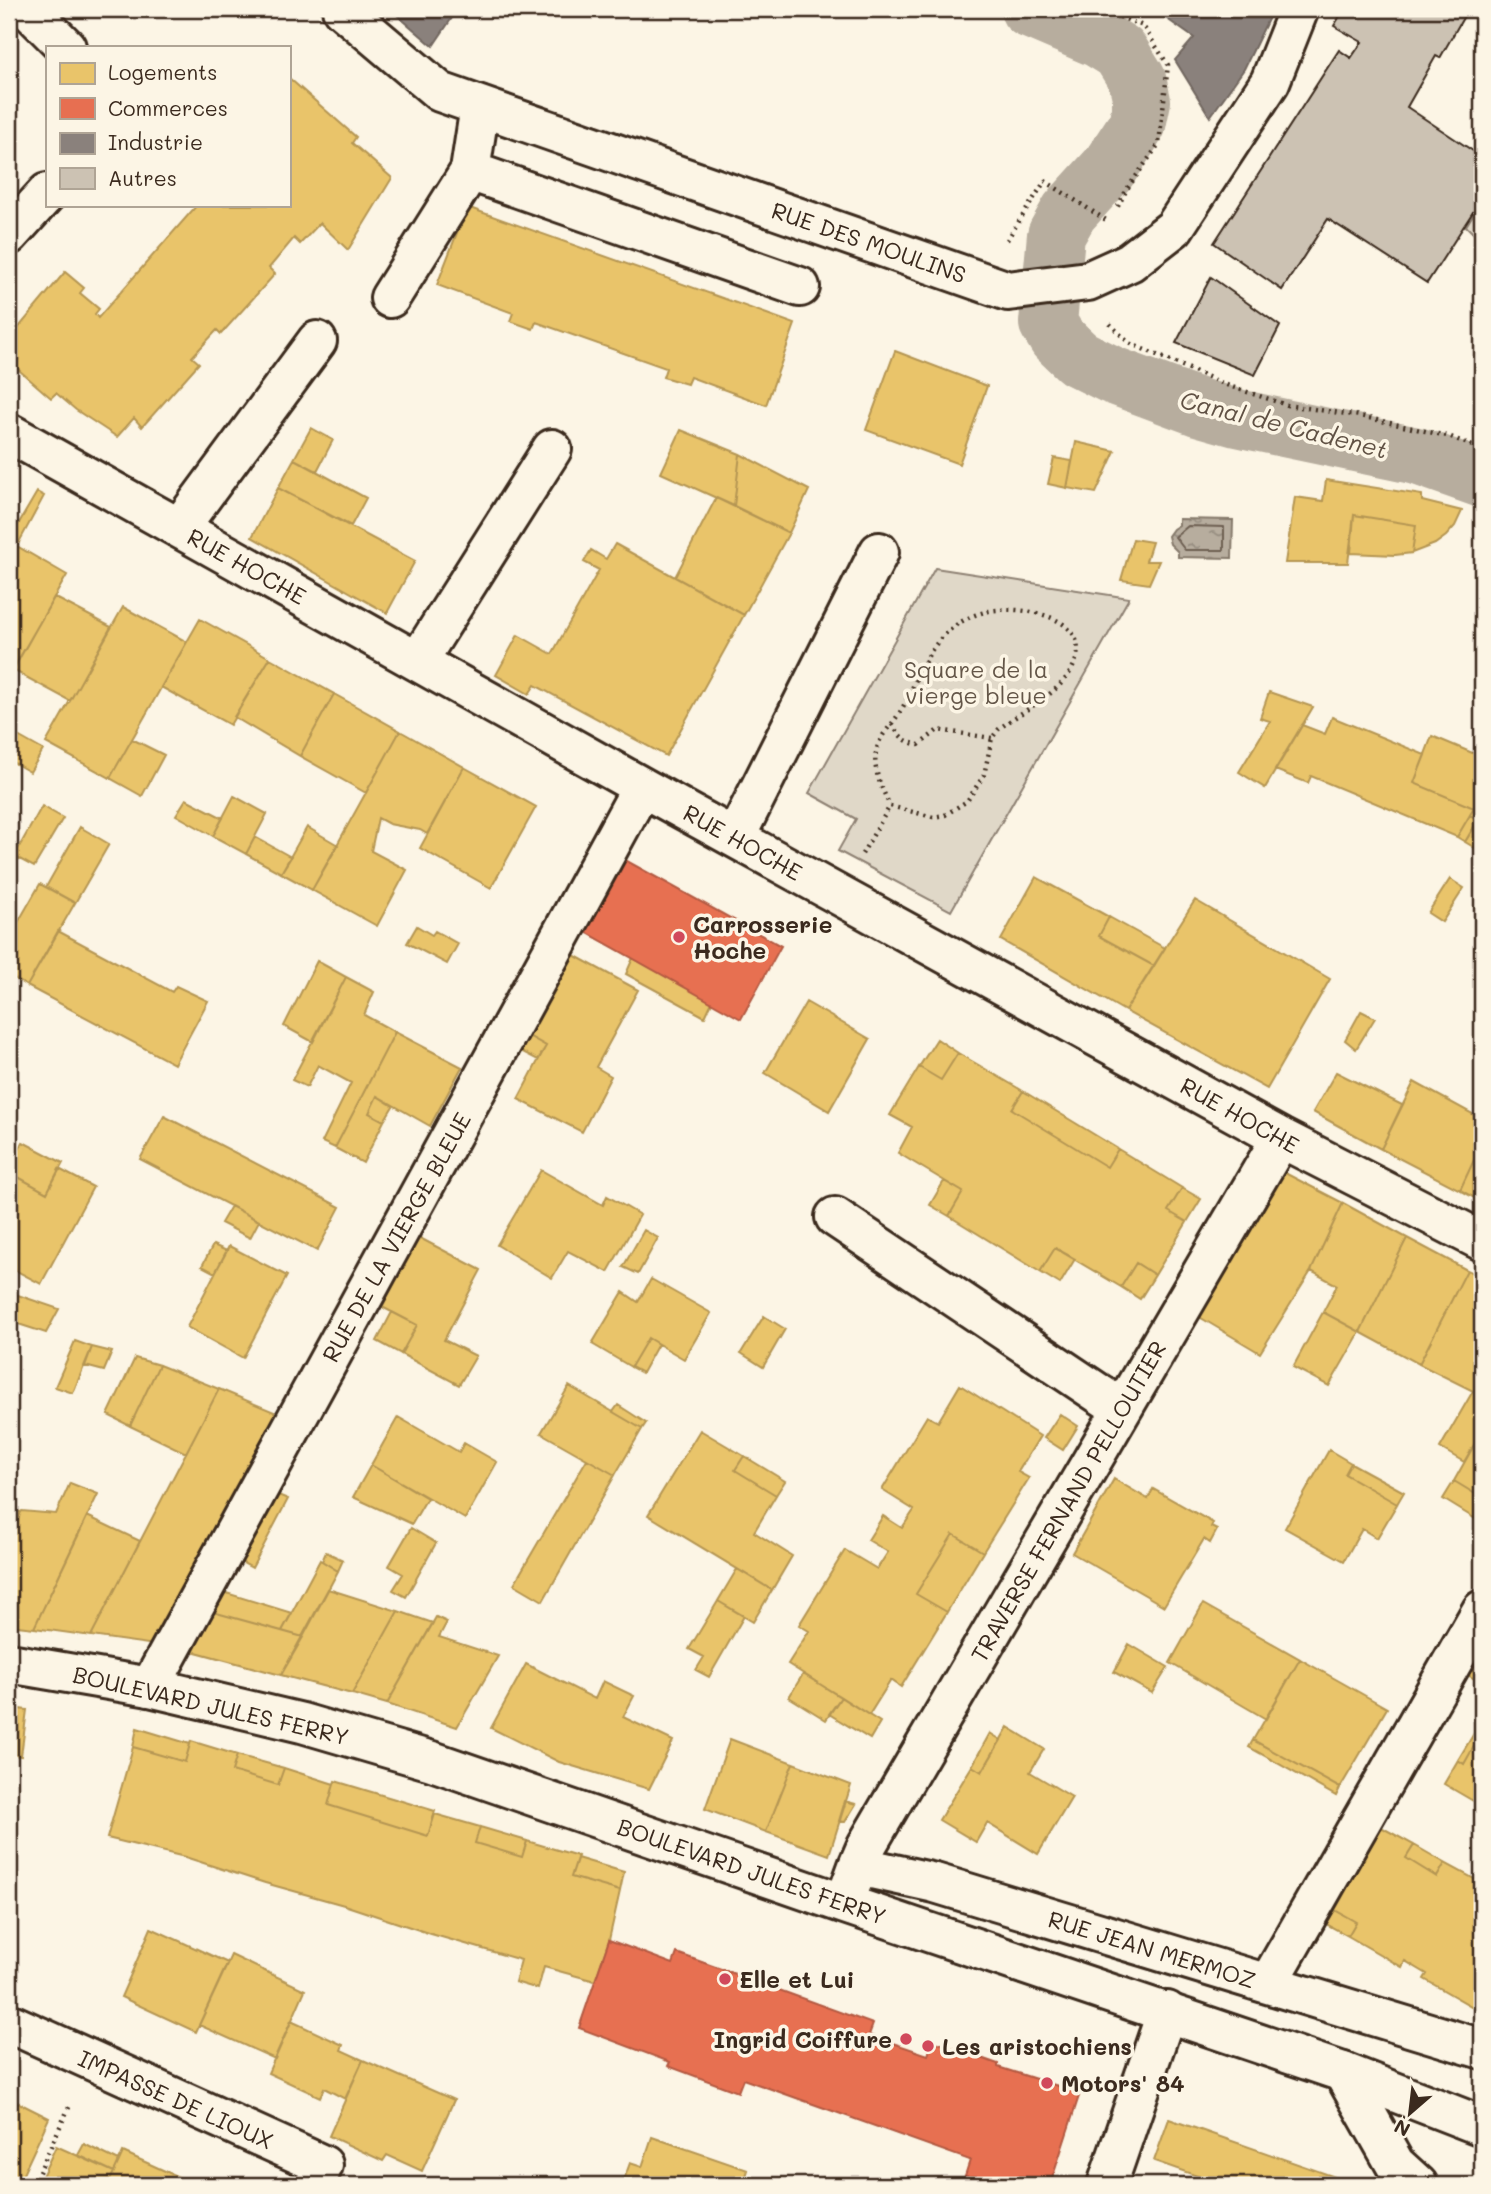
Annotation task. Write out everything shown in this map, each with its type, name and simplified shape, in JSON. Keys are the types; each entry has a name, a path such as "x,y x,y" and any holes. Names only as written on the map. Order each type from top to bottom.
{"street":[{"path":"9,21 20,9"},
{"path":"28,9 65,46"},
{"name":"RUE DES MOULINS","path":"342,9 440,92 1008,291 1088,281 1130,261 1174,228 1270,82 1299,9"},
{"path":"390,298 470,171 480,106"},
{"path":"470,171 800,287"},
{"path":"9,235 46,194"},
{"path":"179,528 317,341"},
{"name":"RUE HOCHE","path":"9,433 642,787 1281,1138 1482,1241"},
{"path":"418,662 552,449"},
{"path":"736,838 879,552"},
{"name":"RUE DE LA VIERGE BLEUE","path":"150,1687 642,787"},
{"name":"TRAVERSE FERNAND PELLOUTIER","path":"858,1866 867,1845 1281,1138"},
{"path":"835,1217 1122,1409"},
{"path":"1268,1984 1482,1610"},
{"name":"BOULEVARD JULES FERRY","path":"9,1663 150,1687 302,1723 432,1761 1343,2072 1482,2126"},
{"path":"845,1904 858,1866"},
{"name":"RUE JEAN MERMOZ","path":"858,1866 935,1883 1482,2049"},
{"path":"1107,2185 1167,2011"},
{"name":"IMPASSE DE LIOUX","path":"9,2023 323,2165 315,2185"},
{"path":"1343,2072 1395,2164 1418,2185"}],"path":[{"path":"1100,9 1143,26 1168,65 1159,144 1115,211"},
{"path":"1008,291 999,253 1045,181 1109,223"},
{"path":"1088,281 1110,325 1129,343 1229,386 1287,405 1386,422 1451,437 1482,450"},
{"path":"1007,609 1035,613 1063,623 1073,632 1077,644 1076,659 1071,671 1061,684 1007,723 992,738 984,775 967,802 945,815 933,817 890,806 880,783 875,755 879,742 906,703 914,681 939,639 962,621 975,615 1007,609"},
{"path":"892,724 899,735 909,743 919,745 938,730 992,738"},
{"path":"840,895 890,806"},
{"path":"33,2185 90,2060"}],"green space":[{"path":"1482,200 1482,242 1466,226"},
{"name":"Square de la vierge bleue","path":"935,568 1129,598 951,911 838,851 856,819 809,793"}],"water":[{"path":"1179,519 1233,520 1232,558 1178,557 1178,552 1170,544 1168,536 1179,525"}],"building: Logements":[{"path":"290,79 356,137 352,143 392,178 348,250 320,223 300,244 294,238 269,268 275,274 221,334 217,330 192,357 199,363 142,427 134,418 117,437 56,393 51,398 13,365 18,359 9,351 9,339 65,272 84,288 80,293 99,309 95,314 98,318 196,206 290,206"},
{"path":"467,207 795,324 766,405 690,377 687,384 663,377 666,368 536,322 533,329 510,321 513,313 437,285"},
{"path":"895,351 987,386 959,464 866,430"},
{"path":"311,428 333,440 317,471 294,459"},
{"path":"681,430 740,454 734,506 661,473"},
{"path":"1076,442 1115,451 1096,493 1067,488"},
{"path":"740,454 809,490 789,533 734,506"},
{"path":"1054,458 1072,461 1067,488 1048,484"},
{"path":"294,459 366,498 351,526 278,488"},
{"path":"1326,480 1422,495 1422,501 1462,511 1455,526 1446,536 1435,544 1412,553 1416,525 1354,515 1348,563 1285,563 1295,497 1323,501"},
{"path":"278,488 415,561 387,613 252,537"},
{"path":"37,492 44,496 17,546 67,575 9,676 9,540"},
{"path":"716,498 789,533 744,615 675,577"},
{"path":"1354,515 1416,525 1412,553 1351,553"},
{"path":"1133,539 1152,542 1146,561 1159,561 1149,584 1121,580"},
{"path":"615,544 744,615 666,756 535,685 529,694 496,675 518,635 552,654 599,570 584,562 591,550 606,559"},
{"path":"54,597 111,627 70,701 13,670"},
{"path":"123,607 187,642 110,778 46,743"},
{"path":"200,619 270,658 230,725 161,687"},
{"path":"270,658 334,694 300,756 234,717"},
{"path":"1269,692 1313,707 1265,788 1239,772 1270,721 1260,718"},
{"path":"334,694 400,731 366,793 300,756"},
{"path":"1332,717 1425,755 1414,783 1474,808 1457,837 1311,776 1308,783 1275,770 1302,725 1325,734"},
{"path":"9,731 43,750 30,772 9,760"},
{"path":"400,731 464,767 427,834 389,824 378,818 371,851 407,870 377,926 312,890"},
{"path":"1432,736 1482,757 1482,793 1474,808 1414,783"},
{"path":"132,739 164,755 142,796 110,778"},
{"path":"464,767 536,807 491,888 420,848"},
{"path":"1482,793 1482,813 1479,820 1470,815"},
{"path":"234,796 267,814 246,854 213,836"},
{"path":"186,799 223,818 213,836 176,815"},
{"path":"42,806 63,818 34,867 14,856"},
{"path":"1482,813 1482,852 1465,842"},
{"path":"1470,815 1479,820 1465,842 1457,837"},
{"path":"80,827 109,844 75,903 46,887"},
{"path":"307,827 338,845 312,890 281,873"},
{"path":"255,837 291,857 281,873 246,854"},
{"path":"1036,877 1109,917 1099,936 1154,966 1125,1011 1001,940"},
{"path":"1450,879 1464,888 1442,922 1428,913"},
{"path":"40,884 75,903 27,986 9,975 9,938"},
{"path":"1195,900 1330,979 1267,1089 1125,1011"},
{"path":"1109,917 1165,948 1154,966 1099,936"},
{"path":"417,926 432,935 435,931 458,944 447,964 407,943"},
{"path":"58,931 172,992 176,986 208,1001 174,1064 27,986"},
{"path":"568,952 638,990 596,1067 611,1076 582,1132 518,1099 546,1046 525,1034"},
{"path":"633,958 712,1002 705,1017 626,974"},
{"path":"317,961 346,977 313,1042 284,1026"},
{"path":"346,977 374,992 364,1015 395,1032 335,1148 322,1142 351,1083 318,1065 307,1087 292,1080"},
{"path":"806,1002 870,1039 829,1111 765,1073"},
{"path":"1361,1011 1375,1018 1356,1049 1345,1040"},
{"path":"395,1032 462,1067 430,1126 377,1096 369,1113 384,1121 363,1163 335,1148"},
{"path":"525,1034 546,1046 538,1060 517,1049"},
{"path":"937,1039 958,1053 941,1080 919,1067"},
{"path":"958,1053 1023,1091 1012,1109 1107,1167 1118,1149 1182,1188 1168,1211 1187,1222 1155,1275 1136,1263 1121,1287 1055,1248 1040,1272 949,1216 963,1192 898,1153 912,1127 890,1115 919,1067 941,1080"},
{"path":"1336,1072 1402,1105 1381,1149 1313,1112"},
{"path":"1414,1082 1482,1119 1482,1128 1475,1141 1481,1145 1460,1190 1381,1149"},
{"path":"1023,1091 1118,1149 1107,1167 1012,1109"},
{"path":"377,1096 393,1106 384,1121 369,1113"},
{"path":"164,1116 340,1207 317,1251 140,1159"},
{"path":"1482,1128 1482,1146 1475,1141"},
{"path":"23,1142 63,1163 47,1193 9,1172"},
{"path":"1482,1146 1482,1202 1460,1190"},
{"path":"59,1169 93,1187 41,1284 9,1267 9,1172 47,1193"},
{"path":"541,1170 603,1205 607,1196 640,1215 608,1272 568,1251 552,1278 497,1245"},
{"path":"1281,1171 1343,1203 1311,1271 1260,1353 1196,1315"},
{"path":"944,1181 963,1192 949,1216 930,1205"},
{"path":"1182,1188 1201,1199 1187,1222 1168,1211"},
{"path":"1343,1203 1407,1238 1360,1332 1323,1312 1337,1285 1311,1271"},
{"path":"231,1206 259,1221 250,1238 221,1223"},
{"path":"644,1230 658,1238 638,1274 623,1267"},
{"path":"418,1237 481,1270 444,1340 476,1356 459,1385 401,1354 417,1325 382,1307"},
{"path":"1407,1238 1467,1270 1419,1364 1360,1332"},
{"path":"213,1245 227,1251 215,1273 202,1266"},
{"path":"229,1246 287,1276 243,1358 187,1327"},
{"path":"1055,1248 1075,1259 1060,1284 1040,1272"},
{"path":"1136,1263 1155,1275 1140,1299 1121,1287"},
{"path":"1467,1270 1482,1277 1482,1388 1479,1394 1419,1364"},
{"path":"651,1279 711,1313 684,1359 648,1338 631,1367 592,1344 623,1292 638,1302"},
{"path":"9,1292 59,1309 46,1333 9,1321"},
{"path":"392,1312 417,1325 401,1354 377,1341"},
{"path":"1323,1312 1360,1332 1329,1386 1293,1367"},
{"path":"764,1316 785,1329 763,1367 741,1353"},
{"path":"648,1338 658,1344 642,1373 631,1367"},
{"path":"75,1341 92,1347 73,1393 55,1387"},
{"path":"92,1347 112,1352 104,1371 85,1366"},
{"path":"135,1358 159,1365 130,1426 108,1415"},
{"path":"159,1365 219,1389 186,1453 130,1426"},
{"path":"960,1385 1040,1436 1018,1472 1029,1478 983,1552 953,1534 916,1594 947,1612 901,1687 891,1680 869,1715 788,1664 809,1631 799,1625 845,1550 877,1569 888,1552 868,1540 883,1516 902,1528 914,1510 882,1490 927,1416 938,1422"},
{"path":"569,1386 642,1429 615,1475 541,1433"},
{"path":"219,1389 279,1414 155,1645 91,1636"},
{"path":"1473,1391 1482,1395 1482,1431 1464,1462 1440,1448"},
{"path":"618,1405 646,1423 642,1429 613,1412"},
{"path":"1060,1414 1078,1426 1063,1450 1044,1438"},
{"path":"398,1417 459,1452 464,1443 497,1462 465,1519 371,1465"},
{"path":"700,1430 744,1456 735,1470 776,1495 754,1532 792,1556 772,1590 648,1515"},
{"path":"1482,1431 1482,1498 1454,1481"},
{"path":"1329,1450 1351,1463 1345,1474 1397,1504 1377,1538 1362,1529 1344,1561 1285,1528"},
{"path":"744,1456 785,1481 776,1495 735,1470"},
{"path":"587,1459 615,1475 543,1601 514,1584"},
{"path":"1351,1463 1404,1492 1397,1504 1345,1474"},
{"path":"371,1465 427,1498 412,1524 353,1497"},
{"path":"1114,1479 1148,1499 1153,1489 1213,1523 1211,1527 1217,1530 1210,1543 1204,1539 1164,1606 1072,1553"},
{"path":"1454,1481 1482,1498 1482,1523 1443,1499"},
{"path":"70,1483 98,1494 34,1628 9,1625 9,1542 21,1512 56,1514"},
{"path":"266,1490 288,1499 252,1568 230,1556"},
{"path":"9,1510 21,1512 9,1542"},
{"path":"87,1516 140,1541 91,1636 34,1628"},
{"path":"411,1528 436,1543 406,1597 393,1590 403,1574 389,1566"},
{"path":"953,1534 983,1552 947,1612 916,1594"},
{"path":"326,1552 343,1560 338,1571 322,1561"},
{"path":"320,1560 338,1571 303,1637 282,1631"},
{"path":"737,1569 772,1590 753,1622 718,1601"},
{"path":"213,1589 292,1613 282,1631 202,1609"},
{"path":"328,1589 398,1611 352,1694 281,1675"},
{"path":"718,1601 744,1616 709,1677 696,1670 704,1657 689,1649"},
{"path":"1203,1604 1300,1659 1266,1719 1170,1663"},
{"path":"202,1609 303,1637 281,1675 181,1648"},
{"path":"398,1611 433,1623 387,1704 352,1694"},
{"path":"436,1617 447,1622 439,1637 498,1656 457,1727 387,1704"},
{"path":"1129,1644 1168,1667 1152,1693 1114,1672"},
{"path":"1482,1650 1482,1683 1468,1675"},
{"path":"1300,1659 1387,1708 1340,1788 1253,1740"},
{"path":"526,1664 595,1699 603,1681 634,1696 623,1717 673,1741 649,1789 559,1762 491,1728"},
{"path":"803,1674 841,1697 826,1720 789,1697"},
{"path":"841,1697 880,1722 870,1739 829,1714"},
{"path":"9,1708 27,1710 21,1756 9,1754"},
{"path":"1482,1720 1482,1732 1464,1764 1458,1760"},
{"path":"1008,1727 1044,1749 1030,1772 1072,1797 1038,1854 987,1823 976,1842 939,1820 972,1766 982,1772"},
{"path":"137,1728 190,1744 185,1762 133,1747"},
{"path":"1482,1732 1482,1806 1444,1784 1458,1760 1464,1764"},
{"path":"990,1733 1001,1740 982,1772 972,1766"},
{"path":"730,1739 793,1763 766,1832 705,1809"},
{"path":"1253,1740 1340,1788 1336,1796 1249,1747"},
{"path":"191,1741 237,1755 232,1771 278,1785 284,1768 334,1784 328,1805 428,1836 435,1814 480,1827 475,1843 522,1857 527,1841 578,1856 571,1877 620,1891 609,1940 595,1981 544,1967 538,1989 515,1982 521,1960 185,1857 107,1838 133,1747 185,1762"},
{"path":"237,1755 284,1768 278,1785 232,1771"},
{"path":"793,1763 851,1785 829,1855 766,1832"},
{"path":"335,1781 435,1811 428,1836 328,1805"},
{"path":"845,1801 856,1804 845,1822 839,1821"},
{"path":"480,1827 527,1841 522,1857 475,1843"},
{"path":"1381,1827 1414,1845 1406,1858 1437,1877 1445,1863 1482,1883 1482,1990 1473,2007 1424,1979 1427,1974 1405,1961 1402,1967 1348,1936 1356,1922 1335,1910"},
{"path":"1414,1845 1445,1863 1437,1877 1406,1858"},
{"path":"577,1858 624,1872 620,1891 571,1877"},
{"path":"1335,1910 1356,1922 1348,1936 1326,1924"},
{"path":"151,1928 228,1963 196,2032 121,1997"},
{"path":"231,1955 305,1990 275,2059 199,2025"},
{"path":"291,2021 343,2045 341,2050 363,2060 345,2099 324,2088 320,2097 268,2073"},
{"path":"363,2060 454,2100 422,2171 387,2155 383,2161 329,2136"},
{"path":"9,2085 17,2089 12,2100 9,2098"},
{"path":"9,2098 49,2118 18,2185 9,2185"},
{"path":"1169,2119 1355,2185 1223,2185 1154,2161"},
{"path":"652,2137 748,2170 743,2185 622,2185 630,2163 642,2167"},
{"path":"84,2144 119,2161 114,2172 78,2155"},
{"path":"56,2146 114,2172 108,2185 38,2185"},
{"path":"123,2152 196,2185 108,2185"}],"building: Commerces":[{"name":"Carrosserie Hoche","path":"616,855 781,946 741,1019 577,927"},
{"path":"609,1940 673,1964 677,1953 873,2024 869,2035 928,2055 933,2041 998,2064 998,2067 1080,2093 1050,2185 1033,2182 1032,2185 962,2185 970,2160 743,2079 738,2092 668,2066 670,2062 579,2028"}],"building: Industrie":[{"path":"390,9 458,9 433,46"},
{"path":"1153,9 1273,9 1244,69 1210,117 1175,60 1194,38"}],"building: Autres":[{"path":"1344,9 1468,9 1440,58 1436,56 1407,107 1482,157 1482,198 1427,283 1328,219 1282,290 1214,243 1339,50 1351,58 1362,42 1334,26"},
{"path":"1211,277 1280,326 1255,375 1176,343"}],"waterway":[{"name":"Canal de Cadenet","path":"1029,9 1099,39 1120,52 1137,79 1142,101 1137,125 1109,168 1069,212 1056,235 1048,323 1057,338 1078,358 1112,375 1198,407 1237,418 1417,456 1482,479"}],"place":[{"name":"Carrosserie Hoche","path":"679,937"},
{"name":"Elle et Lui","path":"725,1979"},
{"name":"Ingrid Coiffure","path":"906,2039"},
{"name":"Les aristochiens","path":"928,2046"},
{"name":"Motors' 84","path":"1047,2083"}]}
